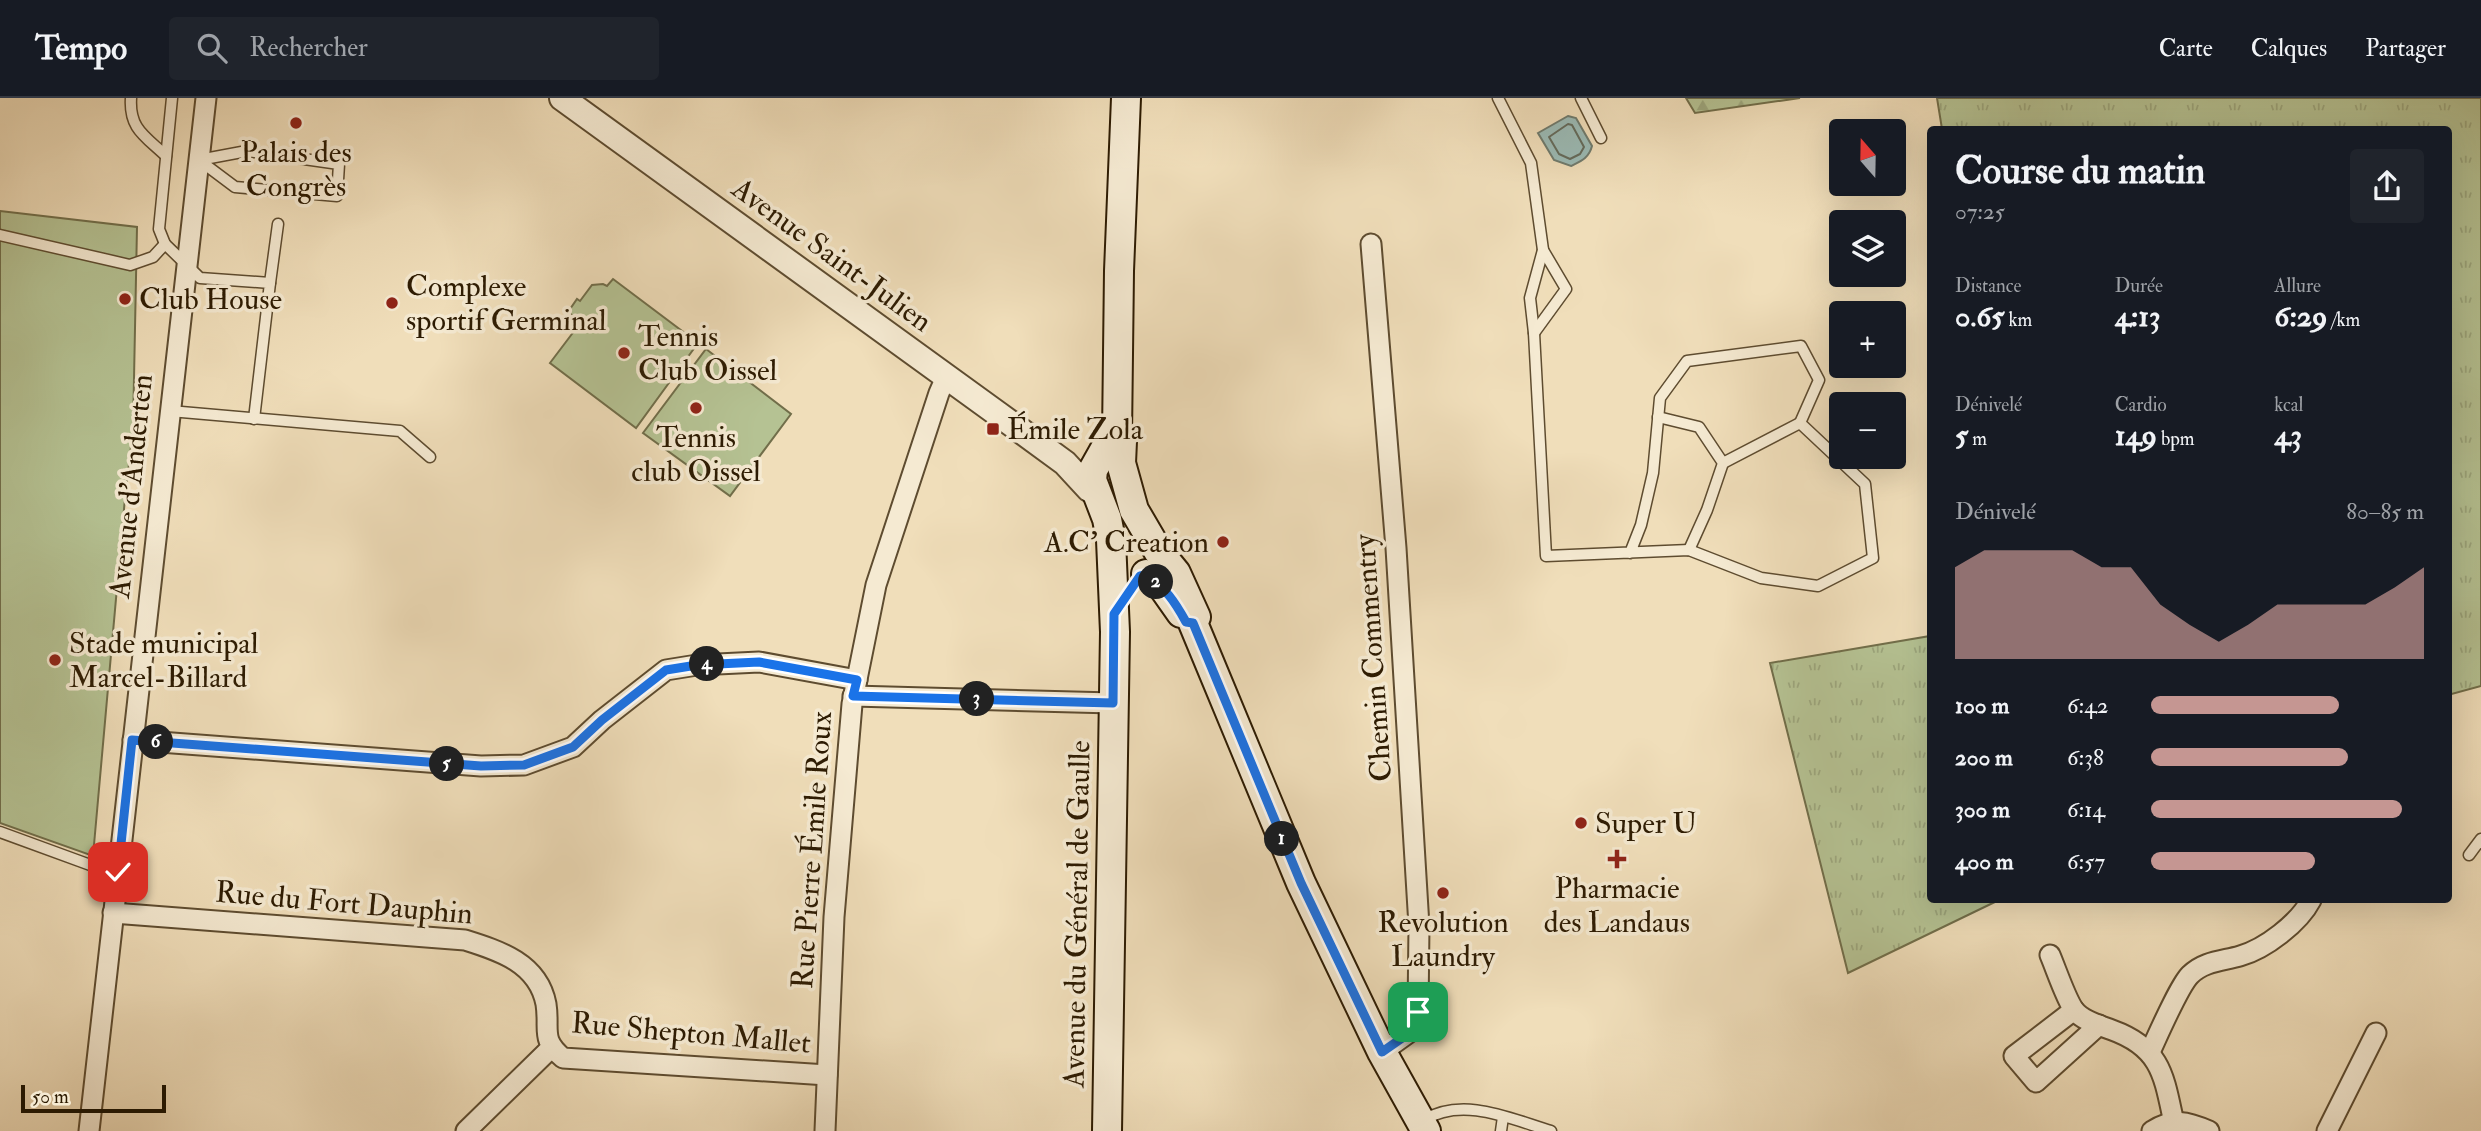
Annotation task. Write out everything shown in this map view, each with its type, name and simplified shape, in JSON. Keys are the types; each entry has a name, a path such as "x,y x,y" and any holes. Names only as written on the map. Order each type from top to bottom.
{"main road":[{"name":"Avenue du Général de Gaulle","path":"1126,98 1112,453 1135,510 1148,567"},
{"name":"Avenue du Général de Gaulle","path":"1107,1131 1114,614 1112,557 1107,519 1095,492 1093,470 1112,453"},
{"path":"1112,557 1123,571 1148,567 1175,573 1187,594 1196,617 1193,623 1301,883 1382,1052 1423,1127"},
{"path":"1114,614 1148,567"}],"street":[{"name":"Avenue d'Anderten","path":"89,1131 206,98"},
{"name":"Avenue Saint-Julien","path":"562,98 1065,463 1088,489 1095,492"},
{"name":"Chemin Commentry","path":"1371,244 1397,560 1419,926 1418,1012 1415,1029 1382,1052"},
{"name":"Rue Pierre Émile Roux","path":"825,1131 834,917 855,688 876,585 946,377"},
{"path":"1065,463 1112,453"},
{"path":"132,740 481,766 524,765 573,747 602,720 666,670 697,665 759,662 855,688 1113,703"},
{"path":"2150,1052 2189,976 2205,964 2243,955 2269,943 2306,910 2310,903"},
{"name":"Rue du Fort Dauphin","path":"113,913 465,940 504,952 538,980 546,1004 547,1039 551,1048"},
{"path":"2050,955 2074,1010 2089,1022 2121,1033 2150,1052 2163,1074 2174,1123"},
{"path":"2074,1010 2014,1056 2036,1082 2099,1025"},
{"path":"2327,1131 2376,1033"},
{"path":"466,1131 551,1048"},
{"name":"Rue Shepton Mallet","path":"551,1048 563,1058 827,1074"},
{"path":"2152,1131 2163,1124 2186,1122 2208,1131"}],"lane":[{"path":"131,98 130,114 136,128 166,156"},
{"path":"172,98 159,229 165,244 200,278 270,283"},
{"path":"1498,98 1531,163 1543,250 1566,289 1534,333"},
{"path":"1581,98 1601,138"},
{"path":"247,151 339,164 337,196 235,187 199,160 247,151"},
{"path":"254,419 278,224"},
{"path":"0,235 130,265 153,257 165,244"},
{"path":"1543,250 1530,298 1546,556 1689,550 1761,578 1818,586 1874,558 1865,484 1800,423"},
{"path":"1630,553 1653,473 1660,398 1687,362 1801,346 1818,380 1800,423 1723,463 1707,510 1689,550"},
{"path":"170,411 400,431 430,457"},
{"path":"1658,417 1699,427 1723,463"},
{"path":"0,832 93,866 118,872"},
{"path":"2469,855 2481,839"},
{"path":"1423,1127 1446,1110 1479,1110 1551,1131"},
{"path":"1502,1131 1503,1117"}],"green space":[{"path":"1686,98 1800,98 1695,113"},
{"path":"1937,98 2481,98 2481,686 2452,694 2452,126 1942,126"},
{"name":"Stade municipal Marcel-Billard","path":"0,211 137,227 133,429 93,856 0,823"},
{"name":"Tennis Club Oissel","path":"613,279 698,343 636,428 550,363 581,322 568,312 577,299 580,301 592,285 607,286"},
{"path":"706,349 791,414 730,496 643,433"},
{"path":"1927,637 1927,903 1993,903 1848,973 1770,663"}],"water":[{"path":"1568,116 1576,118 1592,146 1587,156 1571,166 1554,160 1538,133"}],"place":[{"name":"Palais des Congrès","path":"296,123"},
{"name":"Club House","path":"125,299"},
{"name":"Complexe sportif Germinal","path":"392,303"},
{"name":"Tennis Club Oissel","path":"624,353"},
{"name":"Tennis club Oissel","path":"696,408"},
{"name":"Émile Zola","path":"993,429"},
{"name":"A.C' Creation","path":"1223,542"},
{"name":"Stade municipal Marcel-Billard","path":"55,660"},
{"name":"Super U","path":"1581,823"},
{"name":"Pharmacie des Landaus","path":"1617,859"},
{"name":"Revolution Laundry","path":"1443,893"}],"route":[{"path":"118,872 132,740 481,766 524,765 573,747 602,720 666,670 697,665 759,662 857,680 853,696 1113,703 1114,614 1123,597 1137,584 1140,576 1146,575 1162,586 1176,603 1186,622 1193,623 1301,883 1382,1052 1415,1029 1418,1012"}]}
